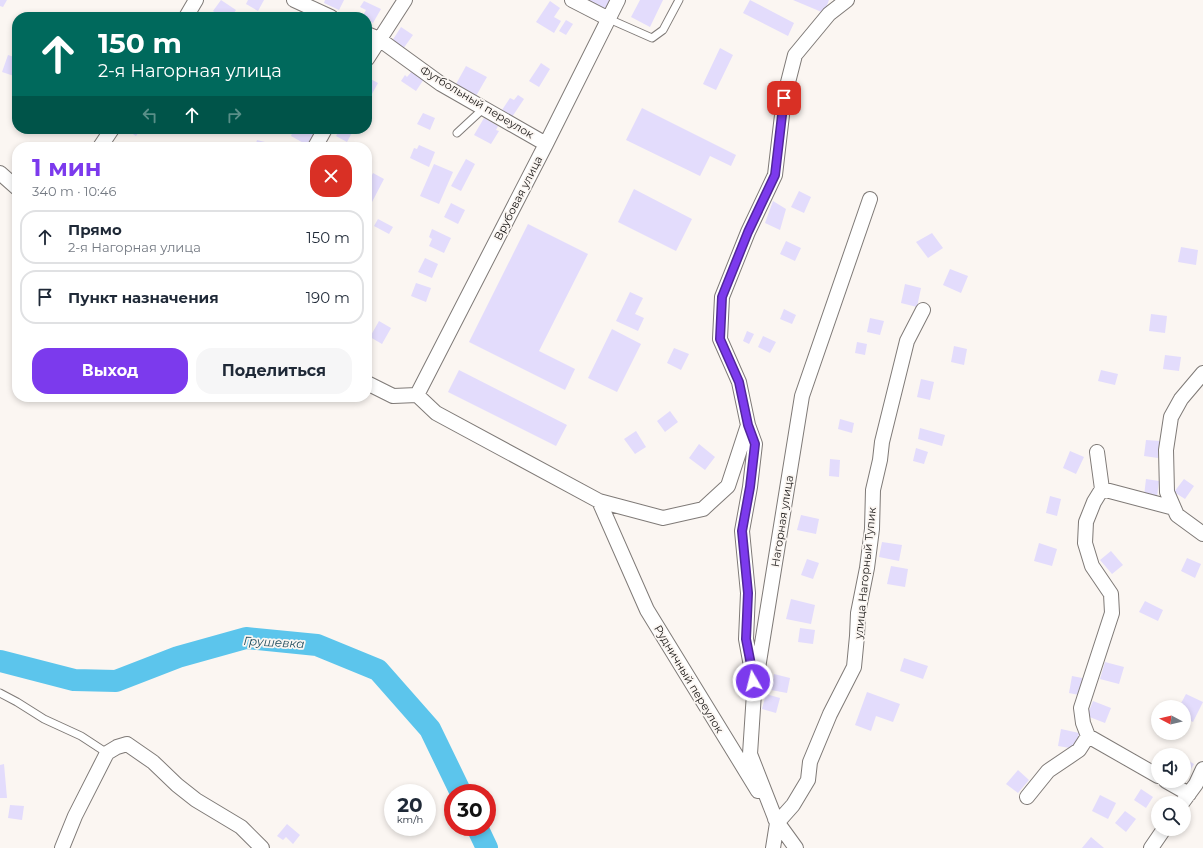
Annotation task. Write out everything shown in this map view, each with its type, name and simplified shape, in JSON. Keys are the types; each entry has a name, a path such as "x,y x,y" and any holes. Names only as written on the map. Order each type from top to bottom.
{"street":[{"path":"189,12 196,0"},
{"path":"294,0 320,12"},
{"path":"373,37 405,0"},
{"path":"572,0 609,19"},
{"name":"Врубовая улица","path":"417,395 618,0"},
{"path":"754,693 752,670 746,639 748,593 742,531 750,487 755,444 748,425 739,382 720,339 722,297 748,232 775,175 784,98 795,55 830,14 847,0"},
{"name":"Футбольный переулок","path":"373,37 441,84 546,144"},
{"path":"0,173 12,184"},
{"name":"Нагорная улица","path":"777,823 750,754 754,693 802,396 870,199"},
{"name":"улица Нагорный Тупик","path":"777,823 793,805 808,780 810,762 830,714 854,667 858,613 867,568 872,529 873,490 880,460 882,442 907,340 924,310"},
{"path":"1203,373 1181,399 1171,417 1166,450 1167,492 1177,515 1203,534"},
{"path":"372,386 392,396 417,395 436,413 599,501 663,518 703,509 728,486 748,425"},
{"path":"1097,452 1102,489 1094,502 1086,522 1085,543 1092,566 1110,594 1112,613 1081,708 1083,723 1088,736 1151,772"},
{"path":"1102,489 1174,508"},
{"name":"Рудничный переулок","path":"599,501 647,610 777,823 796,848"},
{"path":"1027,797 1048,771 1079,750 1088,736"},
{"path":"62,848 75,816 107,752 127,744 153,762 177,785 196,800 241,827 262,848"},
{"path":"1187,796 1196,784 1203,769"},
{"path":"1174,788 1183,796"},
{"path":"773,848 777,823"},
{"path":"1151,848 1159,836"}],"lane":[{"path":"609,19 652,38 663,30 680,0"},
{"path":"457,133 484,108"},
{"path":"0,693 44,719 81,736 107,752"}],"building":[{"path":"0,0 7,0 3,7 0,6"},
{"path":"221,0 236,10 235,12 213,11"},
{"path":"248,0 264,0 258,11 246,4"},
{"path":"325,0 344,0 339,10 324,3"},
{"path":"584,0 610,0 605,10"},
{"path":"640,0 663,0 650,27 631,17"},
{"path":"750,0 794,23 788,36 743,13"},
{"path":"793,0 829,0 824,13"},
{"path":"364,1 381,9 373,23 372,12 365,12 366,10 360,7"},
{"path":"550,1 560,8 554,17 561,21 554,33 536,22"},
{"path":"566,20 573,24 566,35 559,31"},
{"path":"401,27 413,35 403,49 392,41"},
{"path":"720,48 733,55 716,90 703,84"},
{"path":"8,55 12,56 12,75 2,72"},
{"path":"541,63 550,69 539,87 529,81"},
{"path":"466,66 487,77 476,96 456,84"},
{"path":"412,71 424,79 416,91 401,81 405,75 407,77"},
{"path":"372,80 378,83 372,94"},
{"path":"518,95 524,99 512,117 502,110 510,98 514,100"},
{"path":"642,108 736,155 731,166 710,156 700,176 626,140"},
{"path":"423,113 435,118 430,130 417,124"},
{"path":"484,118 498,126 496,130 499,131 491,144 474,135"},
{"path":"292,134 313,134 309,142 302,142 291,136"},
{"path":"337,134 351,134 347,142 336,136"},
{"path":"419,145 435,152 429,167 410,158 414,148 417,149"},
{"path":"466,159 475,164 461,191 451,186"},
{"path":"434,164 453,172 439,204 420,196"},
{"path":"373,173 384,179 372,202"},
{"path":"634,189 692,219 676,251 618,222"},
{"path":"799,191 811,197 804,213 791,207"},
{"path":"773,201 786,209 780,230 765,223"},
{"path":"451,203 465,210 458,224 444,217"},
{"path":"378,219 393,227 389,234 374,226"},
{"path":"528,224 588,254 539,351 575,369 565,390 469,342"},
{"path":"432,229 451,238 444,253 429,246 432,239 429,237"},
{"path":"932,233 943,248 928,258 916,242"},
{"path":"786,241 801,248 795,261 780,254"},
{"path":"1181,247 1198,250 1196,265 1178,262"},
{"path":"425,258 438,264 432,278 418,272"},
{"path":"950,269 968,276 961,293 943,285"},
{"path":"416,283 431,288 426,302 411,296"},
{"path":"905,284 921,288 917,307 901,303"},
{"path":"630,292 643,298 635,314 644,318 638,331 616,321"},
{"path":"784,309 796,315 792,324 780,319"},
{"path":"1151,314 1167,316 1165,333 1149,331"},
{"path":"870,318 884,321 880,335 867,332"},
{"path":"379,321 391,328 382,344 372,338 372,333"},
{"path":"612,329 641,344 617,392 588,378"},
{"path":"747,331 754,334 749,344 743,341"},
{"path":"763,336 776,342 770,353 758,347"},
{"path":"857,342 867,344 865,355 855,353"},
{"path":"954,346 967,349 964,365 951,362"},
{"path":"674,348 689,354 681,370 667,363"},
{"path":"1165,355 1181,357 1179,371 1163,369"},
{"path":"459,370 567,425 556,446 448,392"},
{"path":"1101,370 1118,374 1115,385 1098,381"},
{"path":"921,379 934,382 930,400 917,397"},
{"path":"670,411 678,422 665,432 657,421"},
{"path":"840,419 854,423 852,433 838,429"},
{"path":"920,428 945,435 942,446 918,439"},
{"path":"636,431 646,447 635,454 624,439"},
{"path":"1146,440 1160,441 1158,458 1144,456"},
{"path":"699,444 715,457 705,470 689,458"},
{"path":"916,448 928,452 924,464 913,461"},
{"path":"1070,451 1084,457 1076,474 1063,468"},
{"path":"830,459 840,460 839,477 829,476"},
{"path":"1146,479 1159,481 1157,497 1144,496"},
{"path":"1184,479 1194,486 1185,499 1174,492"},
{"path":"1050,496 1061,499 1057,516 1046,513"},
{"path":"801,515 819,519 816,534 797,530"},
{"path":"882,542 902,545 899,561 879,557"},
{"path":"1039,543 1057,549 1052,566 1034,561"},
{"path":"1111,551 1123,565 1112,574 1100,560"},
{"path":"1187,558 1201,564 1195,578 1181,571"},
{"path":"807,559 819,563 813,579 801,575"},
{"path":"891,566 908,569 905,587 887,584"},
{"path":"791,599 815,605 811,624 786,619"},
{"path":"1145,601 1163,610 1158,621 1139,612"},
{"path":"800,628 815,630 813,644 798,642"},
{"path":"904,658 928,666 923,679 900,671"},
{"path":"1105,662 1124,667 1119,684 1100,679"},
{"path":"774,674 790,678 787,693 771,690"},
{"path":"1072,676 1087,679 1084,696 1069,693"},
{"path":"867,692 900,704 893,722 876,716 871,731 855,725"},
{"path":"766,694 780,698 776,713 762,709"},
{"path":"1186,694 1203,702 1193,722 1191,721 1191,700 1183,700"},
{"path":"1093,701 1111,708 1105,723 1087,716"},
{"path":"1061,729 1079,733 1076,749 1058,746"},
{"path":"1191,762 1194,764 1191,769"},
{"path":"4,764 7,798 0,798 0,765"},
{"path":"1018,770 1029,780 1018,793 1006,784"},
{"path":"1141,789 1152,796 1151,800 1146,808 1134,800"},
{"path":"1100,795 1116,803 1108,819 1092,811"},
{"path":"10,805 24,806 22,820 8,818"},
{"path":"1125,811 1136,819 1126,832 1115,823"},
{"path":"287,824 300,835 293,844 286,837 283,840 277,836"},
{"path":"1091,837 1104,848 1082,848"}],"waterway":[{"name":"Грушевка","path":"0,661 74,680 116,681 178,657 246,638 317,645 378,670 430,729 457,784"},
{"name":"Грушевка","path":"481,836 487,848"}],"route":[{"path":"753,681 746,639 748,593 742,531 750,487 755,444 748,425 739,382 720,339 722,297 748,232 775,175 784,98"}]}
